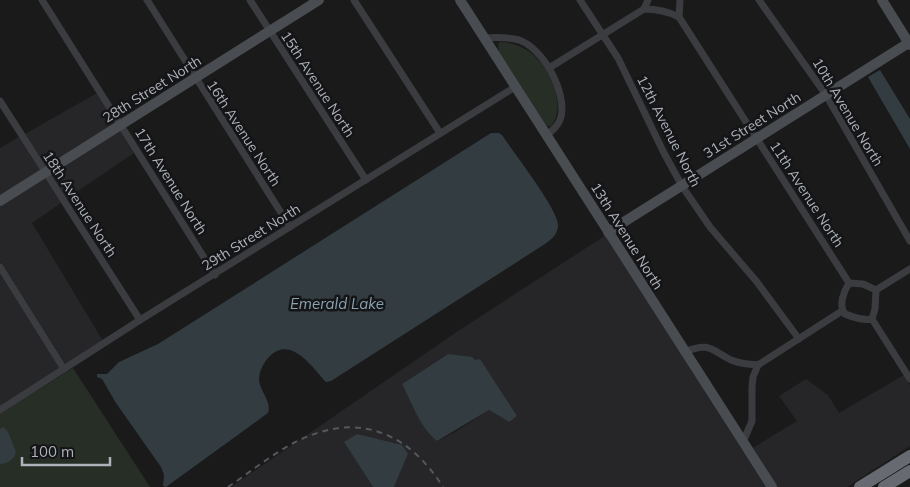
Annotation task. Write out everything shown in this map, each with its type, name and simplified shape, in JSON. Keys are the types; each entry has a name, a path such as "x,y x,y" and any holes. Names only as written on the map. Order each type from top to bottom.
{"highway":[{"path":"869,485 910,456"},
{"path":"884,487 910,470"}],"street":[{"name":"17th Avenue North","path":"42,0 215,275"},
{"name":"16th Avenue North","path":"147,0 290,227"},
{"name":"15th Avenue North","path":"250,0 366,180"},
{"name":"28th Street North","path":"0,202 320,0"},
{"path":"354,0 440,134"},
{"name":"13th Avenue North","path":"460,0 772,487"},
{"name":"12th Avenue North","path":"580,0 603,34 634,90 682,186 710,227 757,282 799,339"},
{"path":"644,9 648,0"},
{"path":"549,68 644,9 669,12 679,17 680,0"},
{"name":"10th Avenue North","path":"759,0 826,95 910,241"},
{"path":"882,0 910,43"},
{"name":"11th Avenue North","path":"679,17 850,283"},
{"path":"484,38 508,38 520,41 532,48 549,68 557,86 562,110 561,118 556,128 547,136"},
{"name":"31st Street North","path":"608,232 910,43"},
{"name":"29th Street North","path":"0,410 140,320 515,87"},
{"name":"18th Avenue North","path":"0,102 140,320"},
{"path":"0,267 64,368"},
{"path":"876,290 910,269"},
{"path":"842,311 843,298 850,283 863,284 876,290"},
{"path":"876,290 875,309 872,319 910,379"},
{"path":"684,352 700,346 733,361 758,365 842,311"},
{"path":"842,311 845,314 863,320 872,319"},
{"path":"743,442 752,421 752,387 758,365"}],"shaded area":[{"path":"500,42 519,46 527,50 544,67 557,97 558,108 556,118 551,126 547,126 544,122 499,52 498,44"},
{"path":"97,93 117,124 47,168 25,134"},
{"path":"120,129 134,153 66,199 50,173"},
{"path":"19,137 41,172 0,198 0,148"},
{"path":"44,177 61,203 32,223 103,341 66,365 0,261 0,205"},
{"path":"606,235 738,444 768,487 394,487 408,454 344,442 373,487 231,487 458,331","holes":["448,354 475,360 509,422 489,410 437,441 413,408 402,384"]},
{"path":"0,274 60,368 0,406"},
{"path":"73,368 150,487 0,487 0,414"},
{"path":"904,375 910,385 910,446 847,487 776,487 751,449 797,421 779,396 806,379 828,395 839,413"}],"water":[{"path":"880,70 910,119 910,149 868,77"},
{"name":"Emerald Lake","path":"491,133 502,135 534,180 556,217 558,225 556,234 545,244 331,381 326,382 306,360 292,350 276,351 264,363 259,377 268,404 268,413 166,487 163,486 164,475 161,467 116,403 102,379 97,377 97,374 107,374 119,362 158,344"},
{"path":"448,354 472,357 475,360 480,359 517,416 509,422 489,410 437,441 431,436 421,422 402,384"},
{"path":"3,427 8,432 16,452 10,461 0,464 0,429"},
{"path":"357,434 402,445 408,454 394,487 373,487 344,442"}],"railway":[{"path":"228,487 278,452 299,440 330,430 350,427 386,434 402,443 431,470 443,487"}]}
